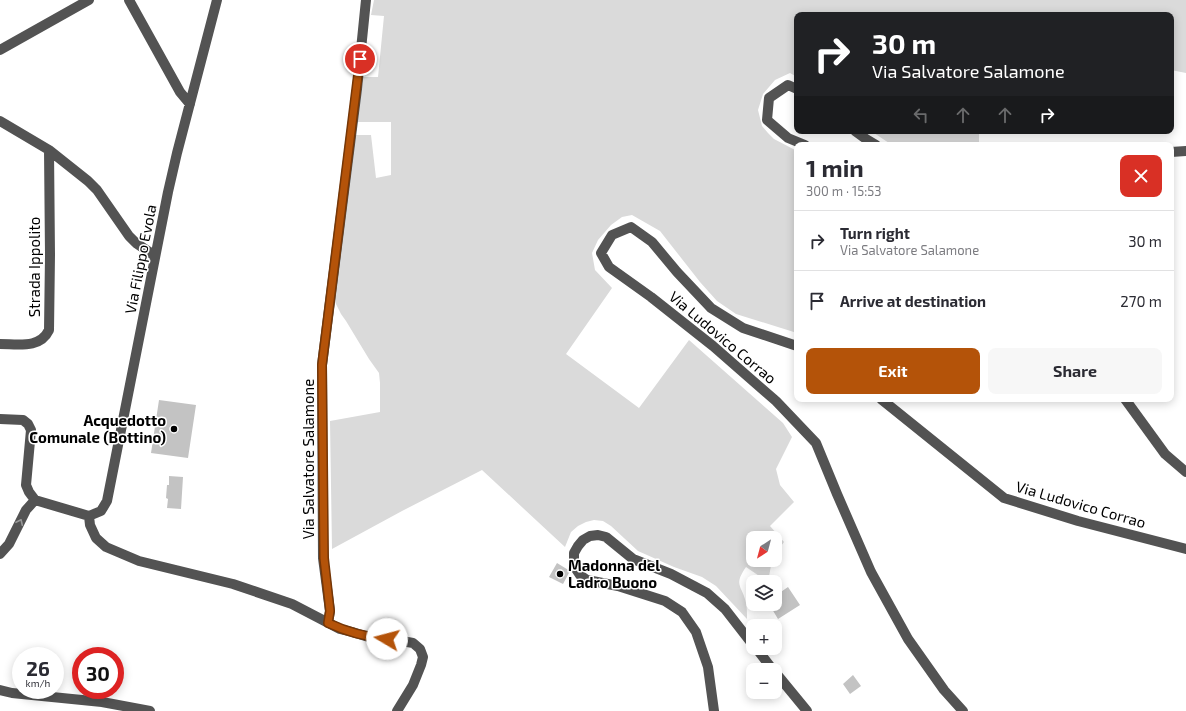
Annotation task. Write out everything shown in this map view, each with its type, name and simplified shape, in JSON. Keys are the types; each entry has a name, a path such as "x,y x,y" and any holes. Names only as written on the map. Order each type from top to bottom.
{"street":[{"path":"0,50 89,0"},
{"path":"129,0 180,92 190,104"},
{"name":"Via Filippo Evola","path":"89,516 102,511 107,501 170,184 217,0"},
{"name":"Via Salvatore Salamone","path":"328,623 330,611 324,558 322,365 357,89 366,0"},
{"path":"794,88 788,85 769,98 767,120 788,138 798,142"},
{"path":"0,121 49,150 88,181 97,190 129,236 136,243 155,256"},
{"path":"859,134 871,142"},
{"name":"Strada Ippolito","path":"0,344 33,344 43,338 49,330 49,150"},
{"path":"1174,152 1186,151"},
{"name":"Via Ludovico Corrao","path":"794,345 743,328 710,308 652,242 631,227 612,235 601,253 609,267 651,297 713,346 776,401 816,443 871,572 908,639 944,690 962,711"},
{"name":"Via Ludovico Corrao","path":"885,402 1004,498 1078,521 1186,549"},
{"path":"1127,402 1165,454 1186,472"},
{"path":"0,419 22,420 28,424 31,430 26,485 35,500 89,516 90,525 96,538 106,547 139,561 233,584 292,604 340,629 372,638 413,643 420,649 423,657 421,665 413,685 396,711"},
{"path":"0,554 10,544 26,510 35,500"},
{"path":"714,711 708,667 696,632 682,612 665,601 618,586 587,580 576,569 574,553 583,540 590,536 598,535 606,537 633,559 671,574 707,593 724,609 746,636"},
{"path":"761,655 768,663"},
{"path":"782,681 806,711"},
{"path":"0,690 12,693 102,702 150,711"}],"shaded area":[{"path":"374,0 1186,0 1186,73 1174,71 1174,12 794,12 794,75 790,73 775,80 763,94 758,110 762,126 768,133 774,139 794,149 794,332 736,314 717,301 660,231 632,215 622,217 611,225 598,240 592,253 595,270 612,288 566,354 639,408 689,340 783,423 792,437 776,469 780,485 794,502 770,526 774,531 746,531 746,567 739,582 746,603 747,619 716,586 702,577 674,567 638,551 611,526 603,521 594,520 578,526 571,532 565,547 482,470 332,549 330,421 380,412 379,373 341,314 333,298 355,135 371,135 376,178 391,175 391,122 357,122 363,77 378,77 384,16 371,15"},
{"path":"876,134 979,134 979,142 888,142"},
{"path":"746,567 771,567 769,575 758,575"}],"building":[{"name":"Acquedotto Comunale (Bottino)","path":"159,400 196,405 188,458 151,453"},
{"name":"Acquedotto Comunale (Bottino)","path":"169,476 183,477 181,509 167,508 168,499 166,498 167,485 169,485"},
{"name":"Madonna del Ladro Buono","path":"557,563 570,571 563,584 549,577"},
{"path":"788,587 800,605 778,619 773,611 782,611 782,591"},
{"path":"853,675 861,686 850,694 843,684"}],"place":[{"name":"Acquedotto Comunale (Bottino)","path":"174,429"},
{"name":"Madonna del Ladro Buono","path":"560,574"}],"route":[{"path":"360,59 322,365 324,558 330,611 328,623 340,629 372,638 387,639"}]}
